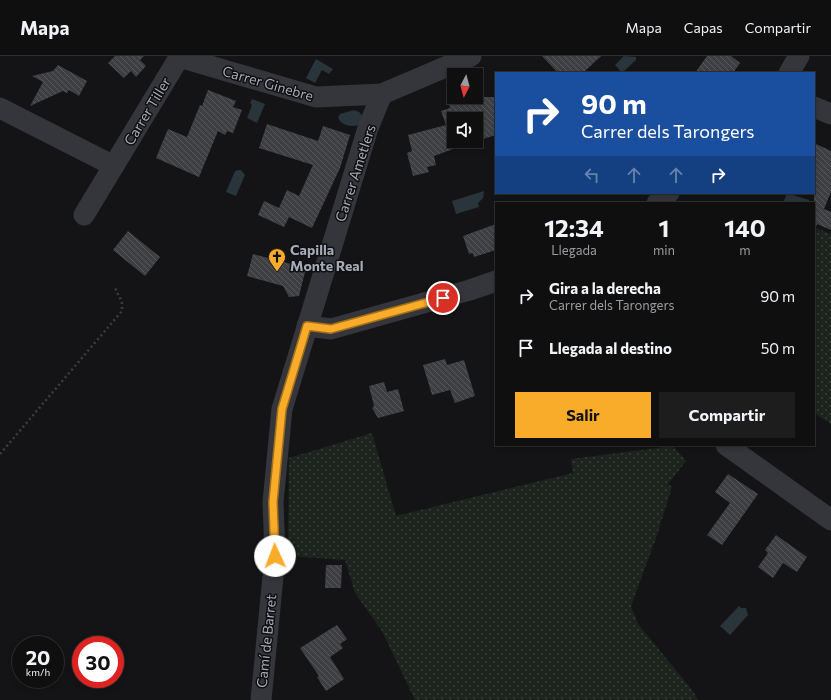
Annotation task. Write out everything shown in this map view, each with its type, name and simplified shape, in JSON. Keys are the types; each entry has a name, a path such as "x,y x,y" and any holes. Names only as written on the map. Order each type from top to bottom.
{"street":[{"name":"Carrer Ginebre","path":"180,57 316,97 382,94 471,56"},
{"path":"790,72 799,56"},
{"name":"Carrer Tiller","path":"84,215 180,57"},
{"name":"Carrer Ametlers","path":"304,335 368,128 382,94"},
{"path":"815,107 831,114"},
{"path":"0,108 114,166"},
{"path":"658,202 668,194"},
{"path":"304,335 331,329 470,290 495,281"},
{"name":"Camí de Barret","path":"261,700 275,556 273,502 282,409 304,335"},
{"path":"727,446 831,520"}],"path":[{"path":"0,454 122,311 122,302 115,288"}],"shaded area":[{"path":"624,56 636,57 636,60 623,72 621,72 615,65"},
{"path":"316,59 333,69 329,74 322,70 315,83 306,78"},
{"path":"252,99 265,104 257,123 247,118 252,105 250,103"},
{"path":"354,110 362,115 359,125 347,125 342,123 338,118 340,114"},
{"path":"241,170 245,175 236,196 226,192 235,171"},
{"path":"484,191 483,198 478,203 479,207 456,214 452,201"},
{"path":"787,194 809,200 809,202 783,202"},
{"path":"815,227 831,234 831,424 815,414"},
{"path":"372,433 396,516 573,473 571,459 673,446 686,461 668,484 672,487 656,538 631,606 638,624 693,691 698,700 415,700 382,631 355,593 345,560 288,556 289,458"},
{"path":"739,606 741,608 746,608 748,615 730,635 720,626"}],"building":[{"path":"115,56 144,56 140,60 146,66 136,77 131,71 124,78 108,63"},
{"path":"542,56 601,56 584,72 557,72"},
{"path":"707,56 731,56 740,63 734,72 696,72"},
{"path":"58,65 87,81 79,96 69,90 67,93 63,91 30,106 43,82 32,76 53,71"},
{"path":"208,90 236,101 233,107 242,110 233,133 227,131 225,135 218,131 199,177 156,158 168,129 187,137"},
{"path":"483,97 495,97 495,135 483,139 483,112 447,112 447,148 456,148 434,156 436,165 427,167 429,172 413,176 407,153 412,151 408,135 446,125 441,111 450,108 449,104 483,104"},
{"path":"267,124 318,141 323,126 350,135 340,168 312,228 289,217 284,227 258,215 264,201 279,208 287,190 299,196 313,165 259,148"},
{"path":"815,143 831,151 831,192 824,209 831,212 831,230 817,224 815,229"},
{"path":"495,224 495,250 474,257 473,253 469,254 463,236"},
{"path":"128,231 160,257 145,276 113,250"},
{"name":"Capilla Monte Real","path":"253,254 306,268 299,296 289,297 283,286 247,276"},
{"path":"445,359 447,365 464,360 475,396 455,403 450,390 432,395 423,365"},
{"path":"384,382 387,392 398,389 404,411 378,418 372,408 374,406 369,386"},
{"path":"728,474 758,494 722,545 707,535 730,503 715,492"},
{"path":"776,535 807,557 797,572 783,563 773,578 758,567 768,553 765,550"},
{"path":"326,565 342,565 341,588 325,588"},
{"path":"337,625 347,639 340,644 343,648 330,657 344,679 326,691 317,677 319,676 300,648"}],"place":[{"name":"Capilla Monte Real","path":"277,272"}],"route":[{"path":"275,556 273,502 282,409 307,326 331,329 443,298"}]}
